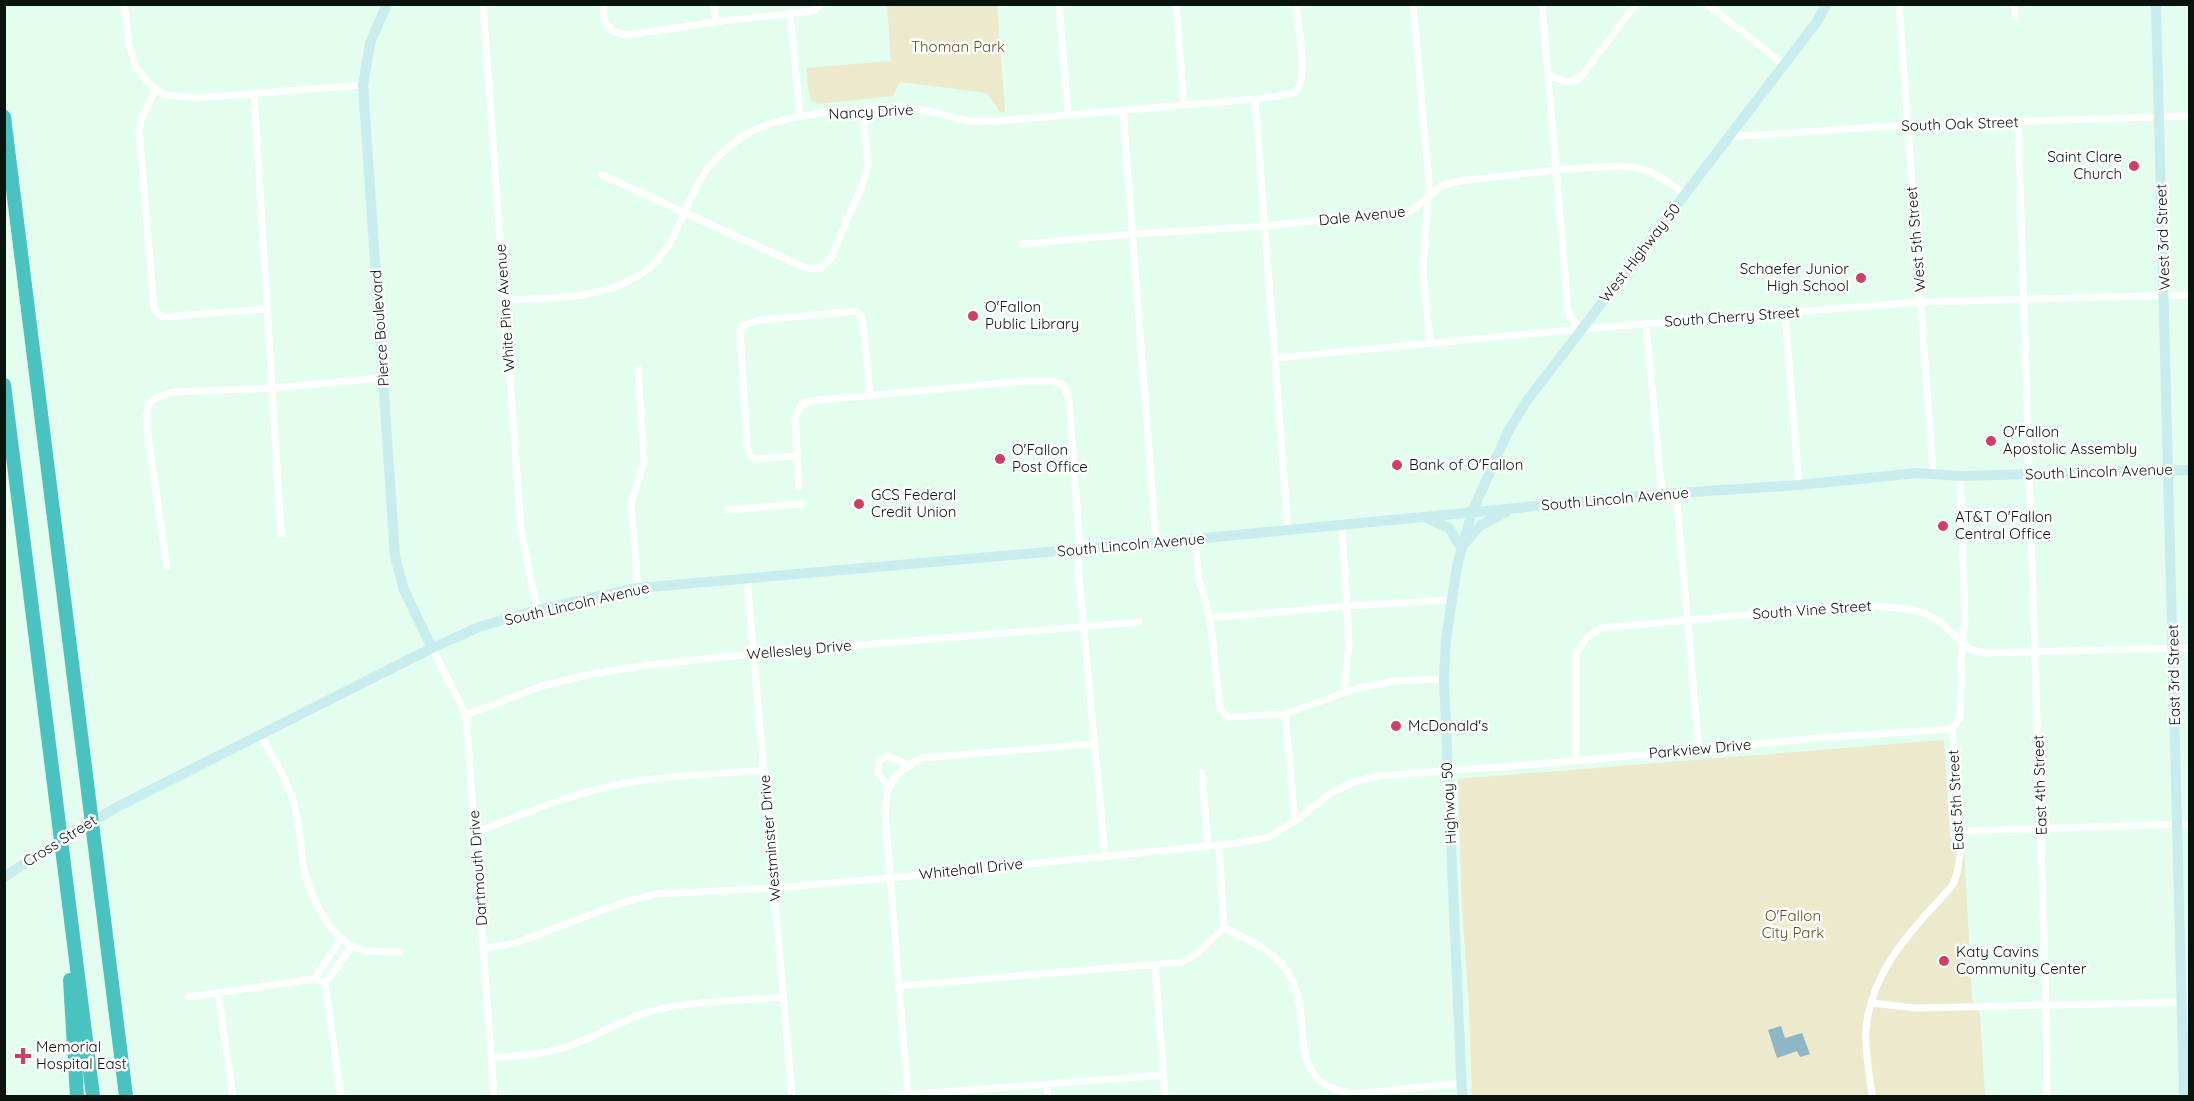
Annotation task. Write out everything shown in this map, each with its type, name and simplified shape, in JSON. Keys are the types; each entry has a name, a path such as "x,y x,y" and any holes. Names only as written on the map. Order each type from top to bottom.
{"highway":[{"path":"4,117 126,1096"},
{"path":"4,385 93,1096"},
{"path":"68,909 68,947 77,1096"}],"main road":[{"name":"Pierce Boulevard","path":"387,4 370,43 363,85 395,556 404,590 416,619 432,648"},
{"name":"West Highway 50","path":"1472,512 1508,432 1526,402 1730,137 1827,4"},
{"name":"West 3rd Street","path":"2156,4 2169,470"},
{"name":"East 3rd Street","path":"2169,470 2177,825 2185,1002 2184,1096"},
{"name":"South Lincoln Avenue","path":"117,807 432,648 479,627 537,610 638,588 1342,526 1662,494 1799,485 1917,473 1960,476 2190,470"},
{"path":"1425,517 1449,528 1461,548 1481,525 1514,508"},
{"name":"Highway 50","path":"1462,1096 1444,679 1450,600 1461,548 1472,512"},
{"name":"Cross Street","path":"4,877 117,807"}],"street":[{"path":"124,4 129,44 136,68 156,89 166,95 195,98 363,85"},
{"name":"White Pine Avenue","path":"483,4 521,530 537,610"},
{"path":"603,4 604,20 612,31 627,35 813,11 821,4"},
{"path":"714,4 716,22"},
{"path":"1059,4 1068,114"},
{"path":"1176,4 1184,105"},
{"name":"Nancy Drive","path":"505,300 587,294 622,284 639,276 665,250 700,180 715,160 734,143 756,129 777,121 863,110 909,108 972,121 998,121 1255,99 1293,93 1302,84 1303,64 1296,4"},
{"path":"1413,4 1429,183 1423,272 1430,342"},
{"path":"1542,4 1568,310 1571,318 1581,329"},
{"path":"1548,75 1567,82 1579,79 1636,4"},
{"path":"1707,4 1784,65"},
{"name":"West 5th Street","path":"1899,4 1934,473"},
{"path":"2014,4 2015,17"},
{"path":"790,13 800,117"},
{"path":"156,89 142,117 139,129 154,308 164,317 267,309"},
{"path":"254,93 281,534"},
{"path":"1255,99 1288,530"},
{"path":"603,175 806,268 820,268 831,258 868,166 863,110"},
{"path":"1123,111 1156,542"},
{"name":"South Oak Street","path":"1730,137 1907,125 2190,116"},
{"name":"East 4th Street","path":"2018,121 2036,652 2047,1096"},
{"name":"Dale Avenue","path":"1023,244 1265,226 1411,211 1443,185 1556,170 1632,167 1650,171 1685,194"},
{"name":"South Cherry Street","path":"1275,358 1430,342 1921,302 2190,295"},
{"path":"797,456 756,459 750,456 747,447 740,331 743,325 761,320 855,311 859,313 863,321 870,396"},
{"path":"1785,314 1799,485"},
{"path":"1646,324 1662,494"},
{"path":"638,369 644,462 631,504 638,588"},
{"path":"166,567 146,415 149,403 158,395 383,378"},
{"path":"799,487 795,418 801,405 809,401 1044,381 1059,382 1064,386 1069,399 1080,549 1078,567 1105,855"},
{"name":"East 5th Street","path":"1872,1096 1866,1029 1878,980 1889,959 1958,876 1960,831 1952,729 1960,718 1962,642 1965,619 1960,476"},
{"path":"1676,494 1699,750"},
{"path":"727,510 801,504"},
{"path":"1342,526 1349,643 1344,692"},
{"path":"1195,539 1199,579 1209,618 1220,708 1227,717 1285,714 1344,692 1394,681 1444,679"},
{"name":"Westminster Drive","path":"747,579 792,1096"},
{"path":"1209,618 1450,600"},
{"name":"South Vine Street","path":"1576,761 1576,654 1586,638 1601,628 1833,607 1876,606 1909,609 1926,614 1942,623 1970,649 1985,652 2190,648"},
{"name":"Wellesley Drive","path":"466,715 542,686 586,675 649,665 753,654 1139,622"},
{"name":"Dartmouth Drive","path":"432,648 466,715 494,1096"},
{"path":"1285,714 1295,821"},
{"name":"Parkview Drive","path":"1448,770 1576,761 1819,738 1952,729"},
{"path":"260,734 294,802 304,871 324,917 341,939 352,945 363,950 400,952"},
{"path":"908,1096 885,813 889,788 896,775 921,758 1094,744"},
{"path":"889,788 878,772 879,762 886,756 908,766"},
{"path":"476,832 561,800 608,786 764,770"},
{"name":"Whitehall Drive","path":"484,948 516,943 621,903 656,894 774,888 891,878 1219,845 1269,837 1295,821 1331,792 1353,782 1379,776 1448,770"},
{"path":"1202,772 1208,846"},
{"path":"1960,831 2190,824"},
{"path":"899,986 1183,962 1213,941 1224,928 1219,845"},
{"path":"1224,928 1264,948 1290,975 1299,1003 1306,1058 1313,1074 1325,1084 1339,1091 1354,1094 1462,1083"},
{"path":"314,979 341,939"},
{"path":"341,1096 325,983 352,945"},
{"path":"1155,965 1165,1096"},
{"path":"188,997 314,979 325,983"},
{"path":"218,993 232,1096"},
{"path":"492,1058 522,1056 575,1044 631,1018 652,1011 678,1006 784,997"},
{"path":"1872,1003 1915,1008 2185,1002"},
{"path":"894,1096 1164,1075"},
{"path":"1047,1085 1048,1096"}],"green space":[{"name":"Thoman Park","path":"887,5 997,5 1005,111 1000,113 987,93 900,82 893,96 818,104 811,100 807,68 891,61"},
{"name":"O'Fallon City Park","path":"1944,740 1950,838 1964,844 1972,999 1980,1014 1985,1096 1472,1096 1458,779"}],"water":[{"path":"1781,1026 1785,1038 1802,1033 1810,1054 1800,1057 1797,1051 1777,1058 1768,1030"}],"place":[{"name":"Saint Clare Church","path":"2134,166"},
{"name":"Schaefer Junior High School","path":"1861,278"},
{"name":"O'Fallon Public Library","path":"973,316"},
{"name":"O'Fallon Apostolic Assembly","path":"1991,441"},
{"name":"O'Fallon Post Office","path":"1000,459"},
{"name":"Bank of O'Fallon","path":"1397,465"},
{"name":"GCS Federal Credit Union","path":"859,504"},
{"name":"AT&T O'Fallon Central Office","path":"1943,526"},
{"name":"McDonald's","path":"1396,726"},
{"name":"Katy Cavins Community Center","path":"1944,961"},
{"name":"Memorial Hospital East","path":"23,1056"}]}
